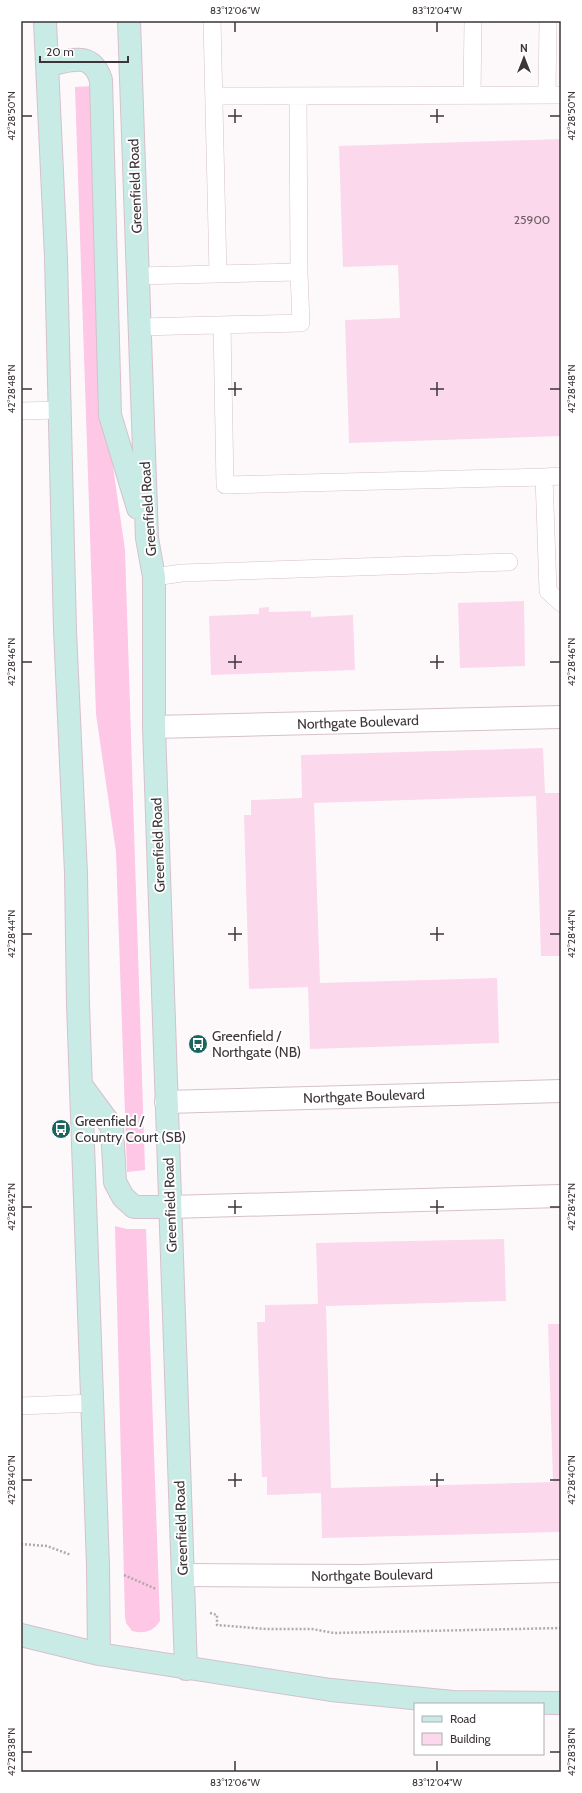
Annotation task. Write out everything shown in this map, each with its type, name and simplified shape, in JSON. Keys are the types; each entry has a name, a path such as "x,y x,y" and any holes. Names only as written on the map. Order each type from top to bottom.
{"main road":[{"path":"45,21 56,258 65,630 76,873 81,1085 99,1654"},
{"name":"Greenfield Road","path":"129,21 147,538 154,577 154,727 186,1669"},
{"path":"47,65 78,60 89,60 97,68 101,80 110,415 147,538"},
{"path":"81,1085 112,1127 115,1182 123,1197 134,1207 170,1207"},
{"path":"21,1635 99,1654 186,1669 331,1690 454,1702 561,1703"}],"street":[{"name":"Northgate Boulevard","path":"154,727 561,717"},
{"name":"Northgate Boulevard","path":"166,1102 561,1091"},
{"path":"170,1207 561,1196"},
{"name":"Northgate Boulevard","path":"183,1575 360,1576 561,1571"}],"lane":[{"path":"212,21 218,273"},
{"path":"472,95 473,21"},
{"path":"214,96 554,95 548,21"},
{"path":"140,327 301,323 299,272 298,96"},
{"path":"138,276 299,272"},
{"path":"222,325 225,485 561,476"},
{"path":"21,410 59,410"},
{"path":"544,477 548,591 561,603"},
{"path":"154,577 182,573 509,562"},
{"path":"21,1406 92,1404"}],"path":[{"path":"21,1544 47,1546 52,1548"},
{"path":"124,1575 161,1591"},
{"path":"209,1613 217,1615 217,1625 266,1629 312,1629 334,1633 561,1628"}],"shaded area":[{"path":"93,86 105,411 125,550 145,1170 127,1172 116,852 96,714 75,87"},
{"path":"115,1226 127,1229 146,1229 160,1621 154,1628 144,1632 132,1631 126,1623 125,1617"}],"building":[{"path":"561,139 561,436 349,443 345,320 400,318 398,265 343,267 339,146"},
{"path":"524,601 525,666 460,668 458,603"},
{"path":"269,607 269,612 311,611 311,617 353,615 355,670 211,675 209,616 259,614 259,608"},
{"path":"543,748 545,793 561,793 561,956 541,956 536,796 314,803 320,983 497,978 499,1043 310,1049 308,987 249,989 244,815 251,815 251,800 302,798 301,755"},
{"path":"504,1239 506,1301 326,1306 331,1488 553,1482 548,1324 561,1324 561,1532 322,1538 321,1493 267,1495 267,1477 262,1477 257,1322 265,1322 265,1305 318,1304 316,1243"}],"place":[{"name":"Greenfield / Northgate (NB)","path":"198,1044"},
{"name":"Greenfield / Country Court (SB)","path":"61,1129"}]}
